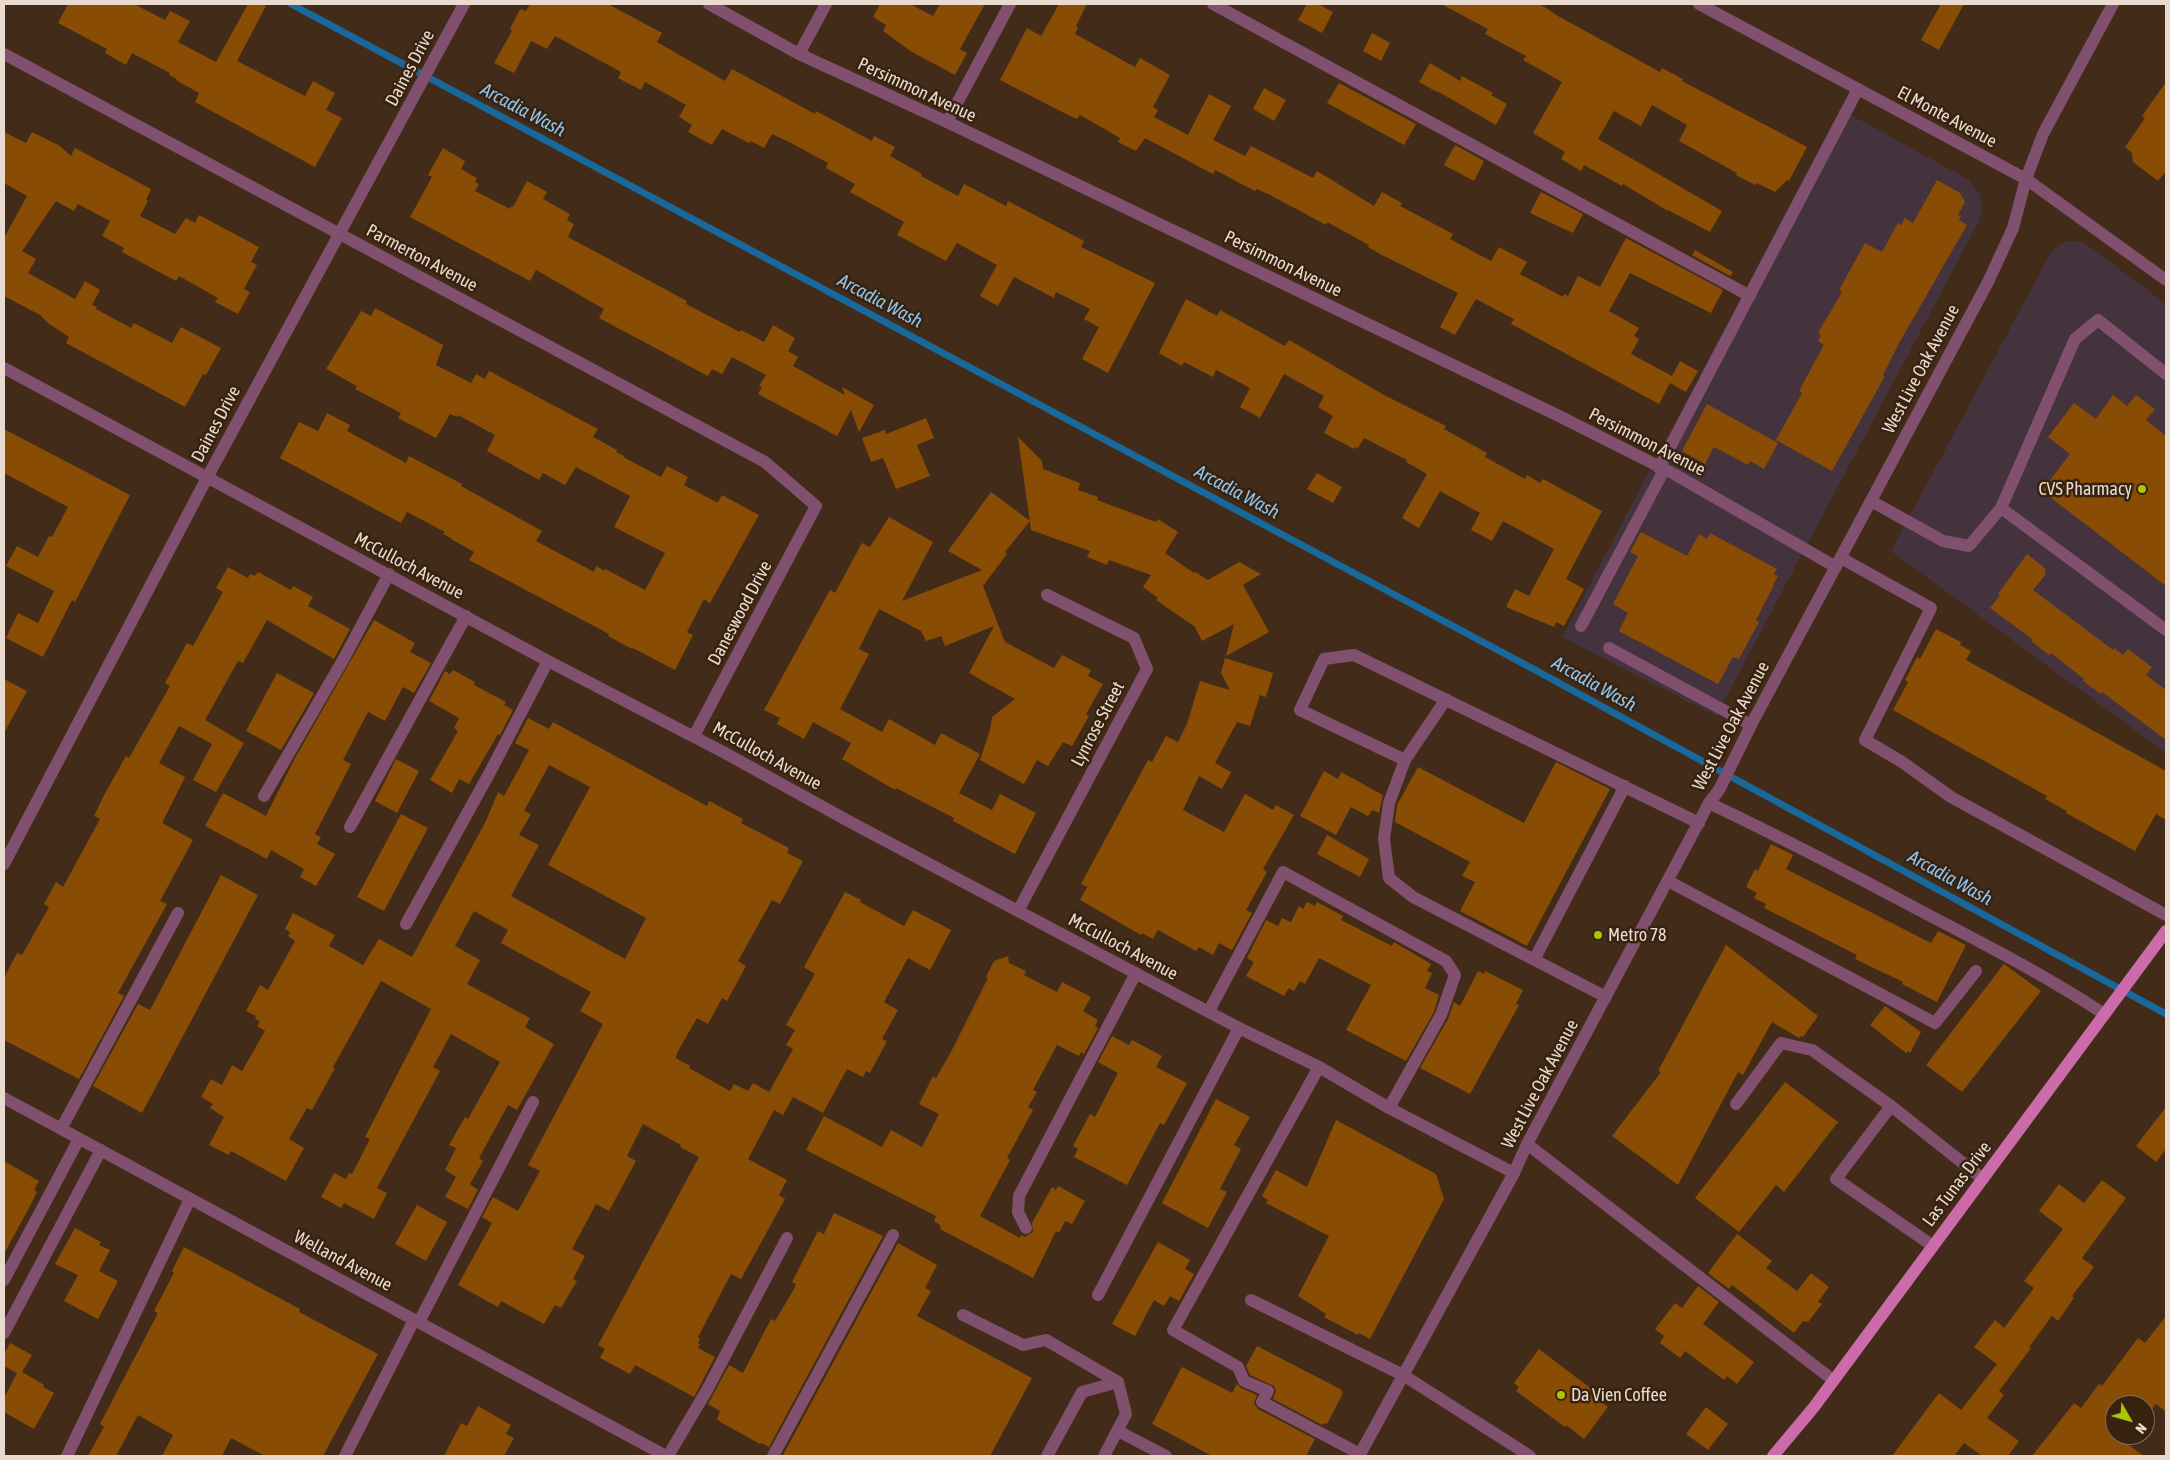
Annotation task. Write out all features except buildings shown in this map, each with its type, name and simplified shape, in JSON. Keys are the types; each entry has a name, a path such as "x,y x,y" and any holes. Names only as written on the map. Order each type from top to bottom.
{"main road":[{"name":"Las Tunas Drive","path":"1773,1456 1814,1407 2166,931"}],"street":[{"name":"Daines Drive","path":"4,864 208,476 464,4"},
{"name":"Persimmon Avenue","path":"709,4 799,54 947,122 1556,415 1838,562 1931,608 1865,740 1902,762 1951,797 2166,915"},
{"path":"799,54 826,4"},
{"path":"947,122 1010,4"},
{"path":"1213,4 1750,296"},
{"name":"El Monte Avenue","path":"1699,4 2026,179 2166,280"},
{"name":"West Live Oak Avenue","path":"1360,1455 1514,1173 1527,1144 1709,803 1719,790 1751,725 1988,282 2013,228 2026,179 2043,134 2113,4"},
{"name":"Parmerton Avenue","path":"4,54 765,462 816,506"},
{"path":"1581,626 1858,89"},
{"path":"1870,501 1942,542 1969,546 2001,508 2075,339 2098,320 2166,374"},
{"name":"McCulloch Avenue","path":"4,368 208,476 548,661 694,736 1239,1028 1319,1067 1389,1108 1514,1173"},
{"name":"Daneswood Drive","path":"694,736 816,506"},
{"path":"2001,508 2166,630"},
{"path":"264,796 343,660 389,574"},
{"name":"Lynrose Street","path":"1018,911 1147,669 1134,638 1047,594"},
{"path":"350,827 466,616"},
{"path":"1609,648 1751,725"},
{"path":"1405,760 1300,710 1324,659 1354,655 1699,823"},
{"path":"406,924 489,774 548,661"},
{"path":"1446,699 1405,760 1389,803 1384,839 1389,878 1412,897 1606,997"},
{"path":"1534,960 1625,786"},
{"path":"1709,803 1830,863 1988,946 2062,986 2104,1014"},
{"path":"1209,1011 1283,872 1298,880 1446,961 1455,975 1441,1015 1389,1108"},
{"path":"1668,881 1935,1023 1976,971"},
{"path":"61,1129 178,913"},
{"path":"1026,1228 1018,1212 1019,1196 1136,973"},
{"path":"1098,1295 1239,1028"},
{"path":"1736,1104 1781,1043 1812,1050 1891,1106 1982,1179"},
{"path":"1319,1067 1174,1330 1238,1367 1244,1381 1268,1391 1262,1402 1360,1455"},
{"name":"Welland Avenue","path":"4,1098 663,1455"},
{"path":"345,1456 533,1102"},
{"path":"1891,1106 1836,1179 1932,1246"},
{"path":"4,1280 79,1139"},
{"path":"1527,1144 1833,1380"},
{"path":"4,1333 101,1150"},
{"path":"66,1456 190,1199"},
{"path":"772,1456 893,1235"},
{"path":"663,1455 707,1390 787,1238"},
{"path":"1251,1300 1403,1375 1530,1456"},
{"path":"963,1314 1024,1345 1046,1340 1118,1382 1126,1414 1104,1456"},
{"path":"1047,1456 1082,1392 1118,1382"},
{"path":"1118,1431 1166,1456"}],"shaded area":[{"path":"1840,109 1969,180 1979,193 1983,207 1978,223 1716,716 1562,637"},
{"path":"2082,241 2166,304 2166,753 1891,551 2051,252 2064,242"}],"waterway":[{"name":"Arcadia Wash","path":"291,4 1537,671 2166,1014"}],"place":[{"name":"CVS Pharmacy","path":"2142,489"},
{"name":"Metro 78","path":"1598,935"},
{"name":"Da Vien Coffee","path":"1561,1395"}]}
